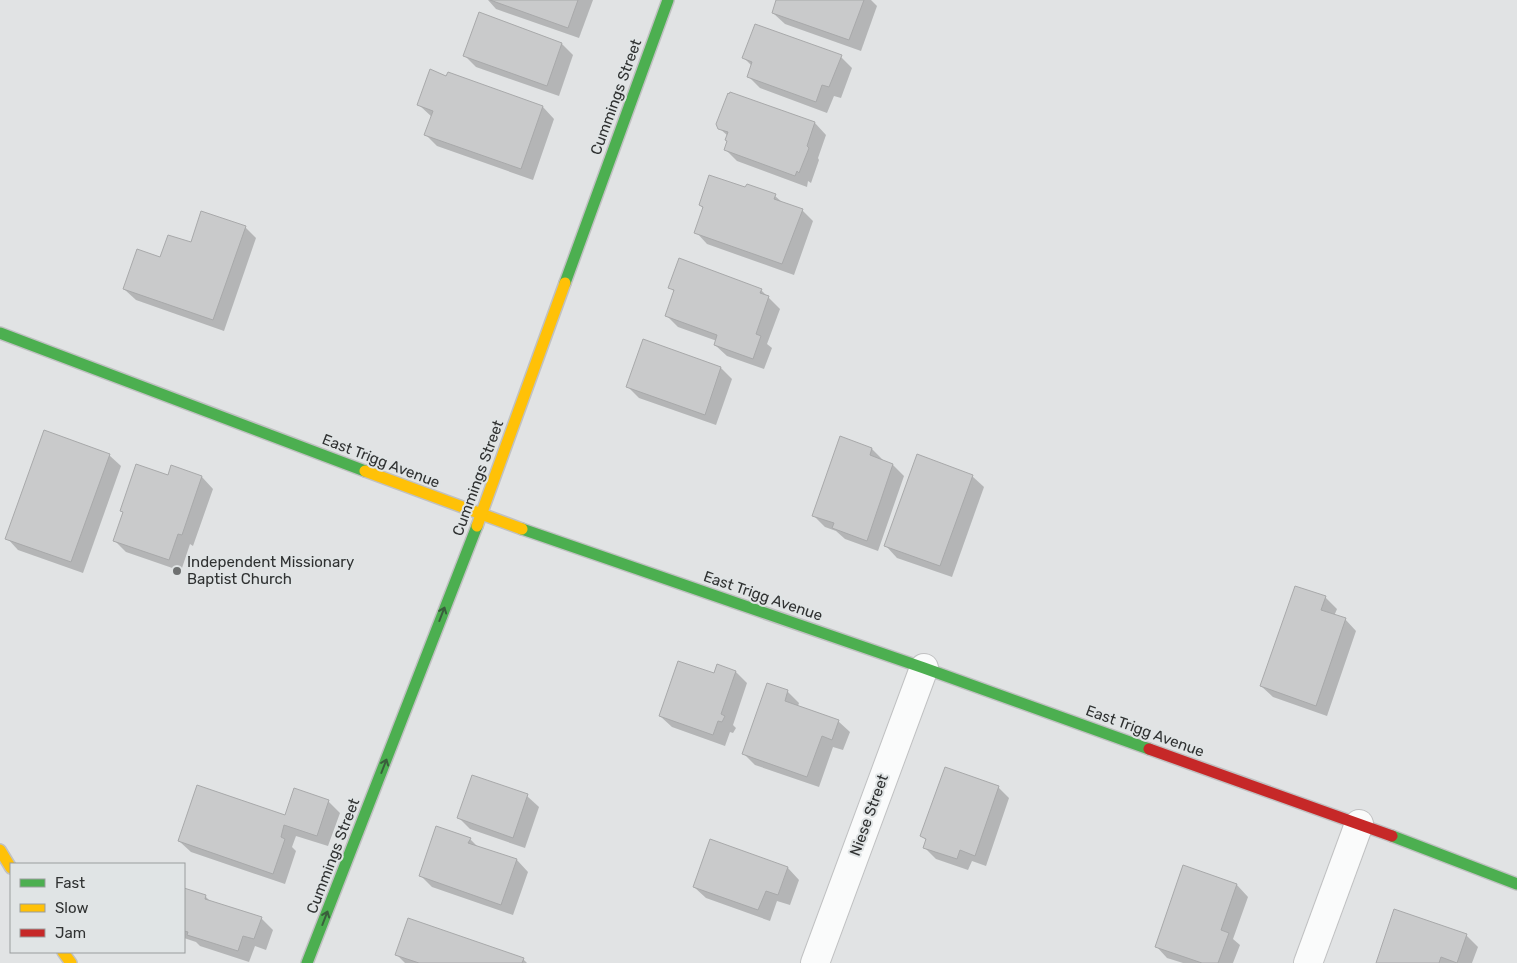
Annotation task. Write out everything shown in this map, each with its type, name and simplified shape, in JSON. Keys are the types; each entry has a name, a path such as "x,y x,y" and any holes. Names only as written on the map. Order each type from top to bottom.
{"main road":[{"name":"Cummings Street","path":"307,963 481,514 668,0"},
{"name":"East Trigg Avenue","path":"0,333 481,514 924,668 1359,824 1517,884"},
{"path":"0,850 10,866"}],"street":[{"name":"Niese Street","path":"815,963 924,668"},
{"path":"1308,963 1359,824"}],"building":[{"path":"490,0 578,0 568,28"},
{"path":"776,0 864,0 849,40 772,13"},
{"path":"479,12 562,43 547,86 463,56"},
{"path":"755,24 842,55 829,87 822,85 816,102 747,77 752,62 742,58"},
{"path":"430,69 446,76 448,72 543,106 521,169 424,135 433,111 417,105"},
{"path":"730,92 815,122 807,146 809,148 799,173 797,171 795,176 724,150 728,132 718,129 716,124"},
{"path":"709,175 745,187 747,184 776,194 774,199 803,209 782,264 694,233 703,207 699,205"},
{"path":"201,211 246,226 213,320 123,289 137,249 160,257 168,235 191,242"},
{"path":"679,258 762,289 760,293 769,296 756,334 761,336 753,359 714,345 717,335 665,316 674,290 668,288"},
{"path":"643,339 721,367 705,415 626,387"},
{"path":"44,430 110,454 71,562 5,539"},
{"path":"840,436 872,448 870,455 893,464 867,541 832,528 834,523 812,516"},
{"path":"917,454 973,475 940,566 884,546"},
{"path":"136,464 168,475 171,465 202,476 182,535 178,534 169,560 113,541 123,512 120,511"},
{"path":"1295,586 1326,596 1321,610 1346,618 1316,706 1260,686"},
{"path":"678,661 714,673 717,664 736,671 721,714 725,716 722,722 718,721 713,735 659,716"},
{"path":"767,683 788,690 785,701 839,720 832,740 822,736 807,777 742,754"},
{"path":"945,767 999,786 975,856 960,850 957,859 923,848 926,839 920,836"},
{"path":"472,775 528,794 513,838 457,818"},
{"path":"197,785 285,815 294,788 329,800 317,836 284,825 281,837 285,839 273,874 178,841"},
{"path":"436,826 471,838 468,843 517,859 501,905 419,876"},
{"path":"710,839 788,867 778,895 766,891 758,910 693,887"},
{"path":"1183,865 1237,884 1221,930 1229,933 1218,963 1202,963 1155,947"},
{"path":"185,888 206,895 205,899 262,917 254,939 243,936 238,951 187,935 188,932 185,931"},
{"path":"1394,909 1467,934 1457,963 1441,957 1439,963 1376,963"},
{"path":"408,918 524,958 522,963 419,963 395,955"}],"traffic: fast":[{"path":"565,283 668,0"},
{"path":"0,333 365,471"},
{"path":"307,963 477,526"},
{"path":"522,529 924,668 1149,749"},
{"path":"1392,836 1517,884"}],"traffic: slow":[{"path":"477,526 565,283"},
{"path":"365,471 522,529"},
{"path":"0,850 10,866"},
{"path":"64,953 71,963"}],"traffic: jam":[{"path":"1149,749 1392,836"}],"place":[{"name":"Independent Missionary Baptist Church","path":"177,571"}]}
